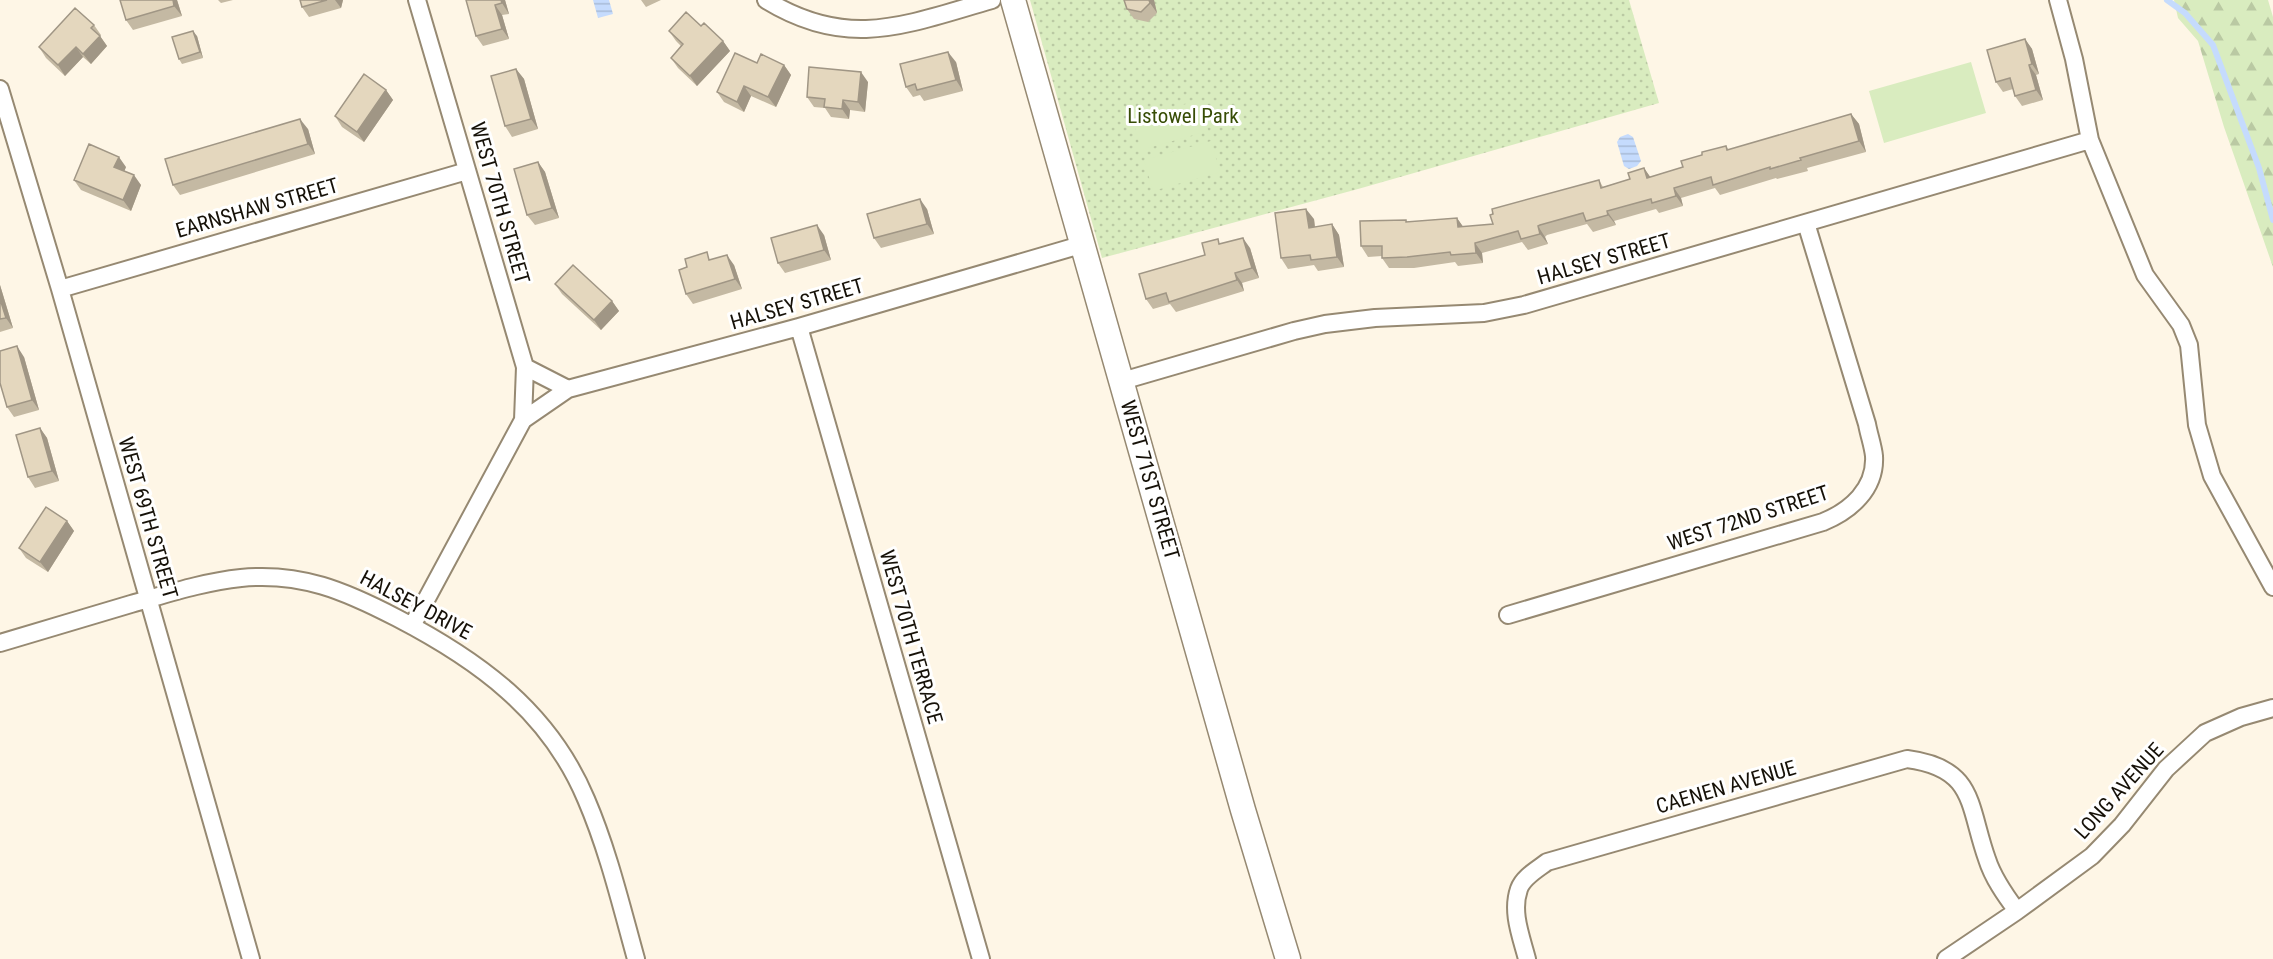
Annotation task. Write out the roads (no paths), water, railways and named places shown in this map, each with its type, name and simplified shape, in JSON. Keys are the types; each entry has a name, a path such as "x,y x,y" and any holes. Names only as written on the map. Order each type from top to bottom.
{"street":[{"name":"WEST 70TH STREET","path":"412,626 523,420 525,367 417,0"},
{"path":"766,0 787,13 822,25 858,30 888,28 992,0"},
{"name":"WEST 71ST STREET","path":"1013,0 1243,810 1288,959"},
{"path":"2058,0 2074,59 2090,140 2145,275 2181,325 2189,345 2197,425 2212,476 2273,587"},
{"name":"WEST 69TH STREET","path":"0,89 60,289 251,959"},
{"name":"HALSEY STREET","path":"1122,381 1325,324 1375,318 1484,313 1524,305 2090,140"},
{"name":"EARNSHAW STREET","path":"60,289 467,171"},
{"name":"WEST 72ND STREET","path":"1508,615 1823,522 1840,515 1858,500 1870,481 1874,458 1867,424 1806,223"},
{"name":"HALSEY STREET","path":"567,389 799,327 1084,244"},
{"name":"WEST 70TH TERRACE","path":"799,327 981,959"},
{"path":"525,367 567,389"},
{"name":"WEST 70TH STREET","path":"523,420 567,389"},
{"name":"HALSEY DRIVE","path":"0,643 198,584 243,578 278,578 315,583 353,595 459,652 519,700 549,736 569,765 586,798 603,845 636,959"},
{"name":"LONG AVENUE","path":"1946,959 2092,856 2122,825 2166,769 2205,733 2241,717 2273,708"},
{"name":"CAENEN AVENUE","path":"1527,959 1515,918 1520,887 1531,874 1547,862 1907,759 1928,761 1944,769 1962,785 1975,813 1987,859 1999,885 2017,911"}],"water":[{"path":"593,0 609,0 613,14 598,18"},
{"path":"1628,134 1633,137 1641,161 1637,166 1629,169 1624,166 1617,142 1620,137"}],"waterway":[{"path":"2167,0 2185,13 2213,45 2259,168 2273,220"}],"park label":[{"name":"Listowel Park","path":"1183,116"}]}
